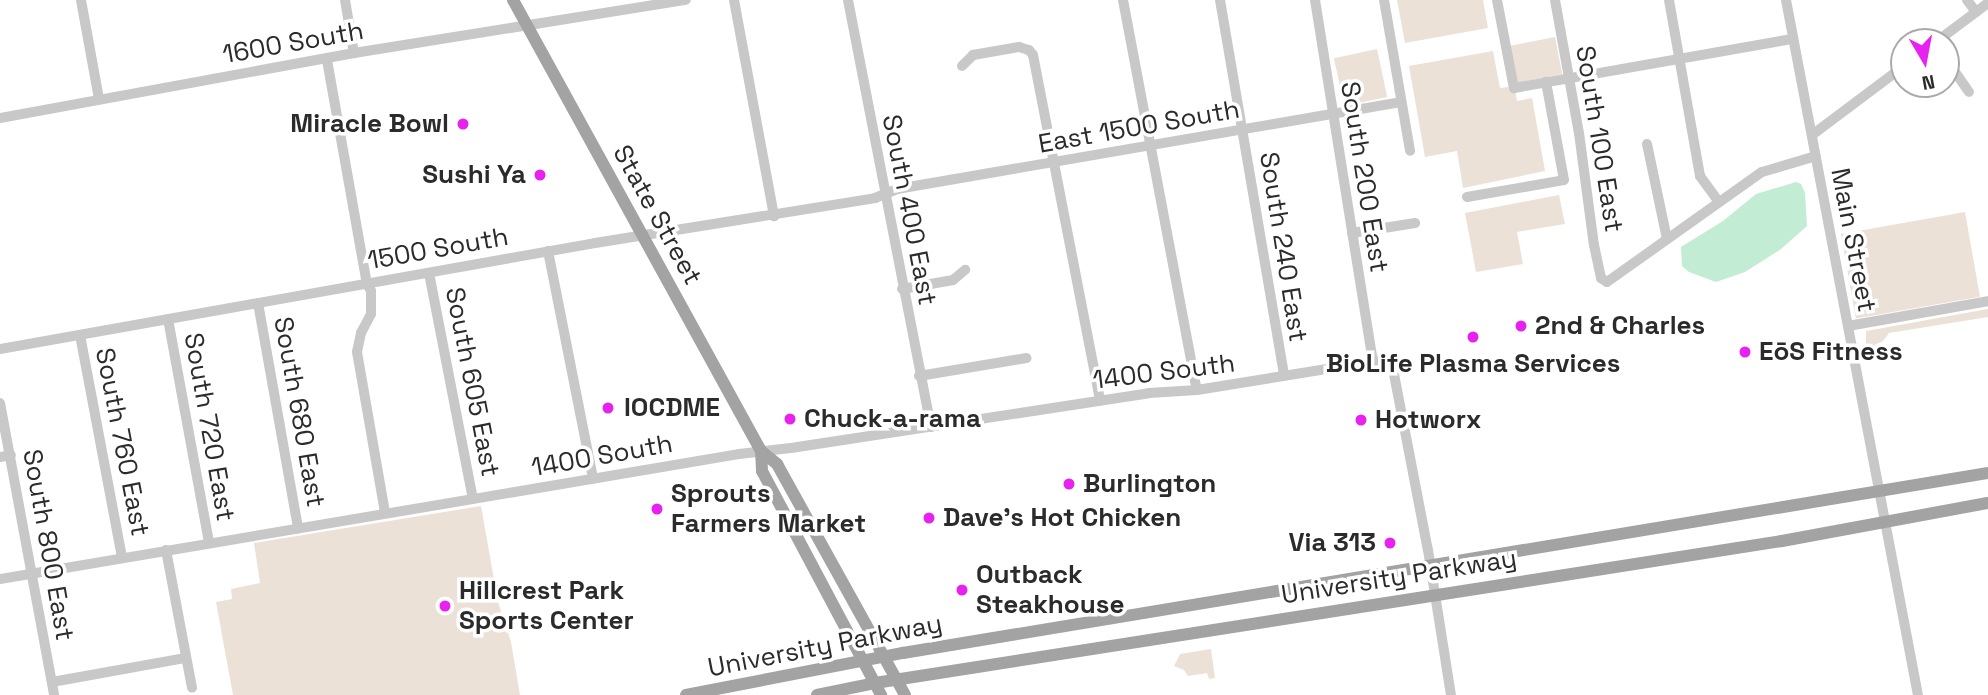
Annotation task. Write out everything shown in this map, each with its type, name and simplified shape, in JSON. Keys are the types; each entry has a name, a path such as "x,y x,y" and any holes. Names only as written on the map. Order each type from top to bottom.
{"main road":[{"name":"State Street","path":"513,0 761,452 777,464 905,695"},
{"name":"State Street","path":"761,452 762,471 881,695"},
{"path":"1880,490 1988,473"},
{"name":"University Parkway","path":"687,695 885,656 1880,490"},
{"name":"University Parkway","path":"817,695 875,683 1782,541 1988,503"}],"street":[{"path":"80,0 99,99"},
{"path":"345,0 354,53"},
{"name":"1600 South","path":"0,118 354,53 594,15 646,3 686,0"},
{"path":"734,0 774,216"},
{"name":"South 400 East","path":"848,0 902,289 931,427"},
{"path":"1123,0 1197,390"},
{"name":"South 240 East","path":"1220,0 1284,376"},
{"name":"South 200 East","path":"1315,0 1373,361"},
{"path":"1384,0 1410,151"},
{"path":"1497,0 1514,88 1793,39"},
{"name":"South 100 East","path":"1555,0 1570,77 1601,278 1607,282 1667,239"},
{"path":"1669,0 1700,176 1719,202"},
{"name":"Main Street","path":"1786,0 1918,695"},
{"path":"1967,0 1976,12"},
{"path":"1955,28 1988,3"},
{"path":"962,66 973,55 1019,47 1029,50 1033,55 1100,401"},
{"path":"327,60 367,284 371,291 371,314 361,333 356,352 386,513"},
{"path":"1812,135 1890,76"},
{"path":"1960,79 1969,92"},
{"path":"1467,197 1564,180 1546,82"},
{"name":"East 1500 South","path":"885,194 897,189 1401,102"},
{"path":"1647,144 1667,239 1762,172 1816,156"},
{"name":"1500 South","path":"0,349 548,251 774,216 885,194"},
{"path":"1352,233 1415,223"},
{"path":"548,251 593,479"},
{"path":"902,289 953,280 965,270"},
{"name":"South 605 East","path":"429,273 473,499"},
{"path":"1848,326 1988,302"},
{"name":"South 680 East","path":"258,303 298,528"},
{"name":"South 720 East","path":"168,319 209,542"},
{"name":"South 760 East","path":"80,335 122,557"},
{"path":"919,376 1026,358"},
{"name":"1400 South","path":"0,579 761,452 1100,401 1197,390 1373,361 1389,362 1393,369 1430,566"},
{"name":"South 800 East","path":"0,402 5,456 32,573 54,695"},
{"path":"166,550 192,688"},
{"path":"1430,566 1451,695"},
{"path":"52,682 186,658"}],"shaded area":[{"path":"1397,0 1483,0 1488,28 1405,43"},
{"path":"1555,37 1562,74 1517,83 1510,46"},
{"path":"1377,49 1387,97 1344,106 1334,58"},
{"path":"1493,51 1500,88 1509,87 1515,91 1517,101 1532,98 1545,171 1463,188 1457,151 1425,157 1409,66"},
{"path":"1796,182 1801,184 1805,193 1807,226 1781,249 1745,272 1716,282 1689,272 1682,266 1681,247 1723,221 1756,194"},
{"path":"1559,195 1565,224 1517,232 1523,264 1476,272 1465,213"},
{"path":"1965,212 1980,297 1856,319 1841,234"},
{"path":"1988,309 1988,317 1889,333 1883,341 1866,349 1866,331"},
{"path":"481,506 498,602 511,642 520,695 233,695 216,602 232,599 231,589 260,583 254,543"},
{"path":"1211,649 1215,678 1209,679 1207,673 1188,676 1184,670 1174,666 1180,654"}],"place":[{"name":"Miracle Bowl","path":"463,124"},
{"name":"Sushi Ya","path":"540,175"},
{"name":"2nd & Charles","path":"1521,326"},
{"name":"BioLife Plasma Services","path":"1473,337"},
{"name":"EōS Fitness","path":"1745,352"},
{"name":"IOCDME","path":"608,408"},
{"name":"Chuck-a-rama","path":"790,419"},
{"name":"Hotworx","path":"1361,420"},
{"name":"Burlington","path":"1069,484"},
{"name":"Sprouts Farmers Market","path":"657,509"},
{"name":"Dave's Hot Chicken","path":"929,518"},
{"name":"Via 313","path":"1390,543"},
{"name":"Outback Steakhouse","path":"962,590"},
{"name":"Hillcrest Park Sports Center","path":"445,606"}]}
